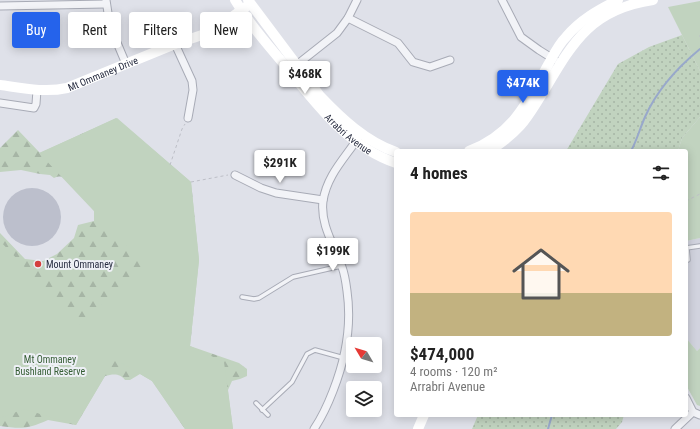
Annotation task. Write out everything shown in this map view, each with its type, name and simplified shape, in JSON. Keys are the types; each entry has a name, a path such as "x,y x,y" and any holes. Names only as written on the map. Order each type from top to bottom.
{"street":[{"name":"Arrabri Avenue","path":"235,0 241,10 293,68"},
{"path":"293,68 337,33 348,18 357,0"},
{"path":"502,0 521,37 556,61"},
{"path":"492,149 502,143 520,126 533,109 556,61 562,41 594,12 618,0"},
{"path":"475,149 483,146 500,134 516,118 556,61 579,37 603,16 626,6 653,0"},
{"path":"0,6 106,2 110,26 126,64"},
{"name":"Arrabri Avenue","path":"249,2 323,113 334,124 359,137 394,151"},
{"name":"Mt Ommaney Drive","path":"192,38 215,29 241,10 249,2"},
{"path":"348,18 398,43 413,62 430,67 450,60"},
{"name":"Mt Ommaney Drive","path":"0,85 56,91 67,88 165,48"},
{"path":"177,48 192,81 193,90 188,118"},
{"path":"0,103 34,108 36,104 37,90"},
{"name":"Arrabri Avenue","path":"359,137 378,156 394,162"},
{"path":"314,429 325,410 344,358 349,329 349,307 342,266 324,223 323,200 331,175 359,137"},
{"path":"235,175 261,188 276,193 323,200"},
{"path":"674,429 697,413 688,401"},
{"path":"418,429 423,417"}],"lane":[{"path":"688,248 700,246"},
{"path":"242,297 254,299 259,298 293,277 342,266"},
{"path":"262,410 292,382 306,354 310,351 315,350 344,358"},
{"path":"256,403 268,416"}],"path":[{"path":"170,165 182,129 188,118"},
{"path":"191,182 223,175 235,175"},
{"path":"688,200 700,194"}],"shaded area":[{"path":"700,238 700,348 697,351 688,340 688,241"}],"green space":[{"path":"700,1 700,71 668,7"},
{"path":"682,35 700,71 700,117 682,138 679,149 567,149 618,64 649,47"},
{"path":"700,117 700,238 688,241 688,149 679,149 682,138"},
{"name":"Mt Ommaney Bushland Reserve","path":"116,118 191,182 199,260 190,346 239,363 247,369 247,376 232,381 228,390 233,429 185,429 152,381 140,374 130,380 125,380 121,376 116,375 105,376 76,425 48,420 25,428 0,426 0,233 25,259 43,261 57,254 74,238 78,225 94,221 94,198 76,182 65,177 54,178 50,175 21,170 0,172 0,148 18,130 40,153"},
{"name":"Mt Ommaney Bushland Reserve","path":"117,118 191,182 199,260 190,346 224,362 233,429 185,429 152,381 115,359 76,425 24,409 0,418 0,241 80,325 144,264 39,153"},
{"path":"688,340 697,351 700,348 700,406 697,405 688,389"},
{"path":"477,417 623,417 622,422 616,429 472,429"}],"building":[{"path":"26,188 38,188 53,196 61,211 61,223 53,238 38,246 26,246 11,238 3,223 3,211 11,196"}],"waterway":[{"path":"632,149 645,117 662,88 676,71 700,49"},
{"path":"548,429 551,417"}],"place":[{"name":"Mount Ommaney","path":"38,264"}]}
